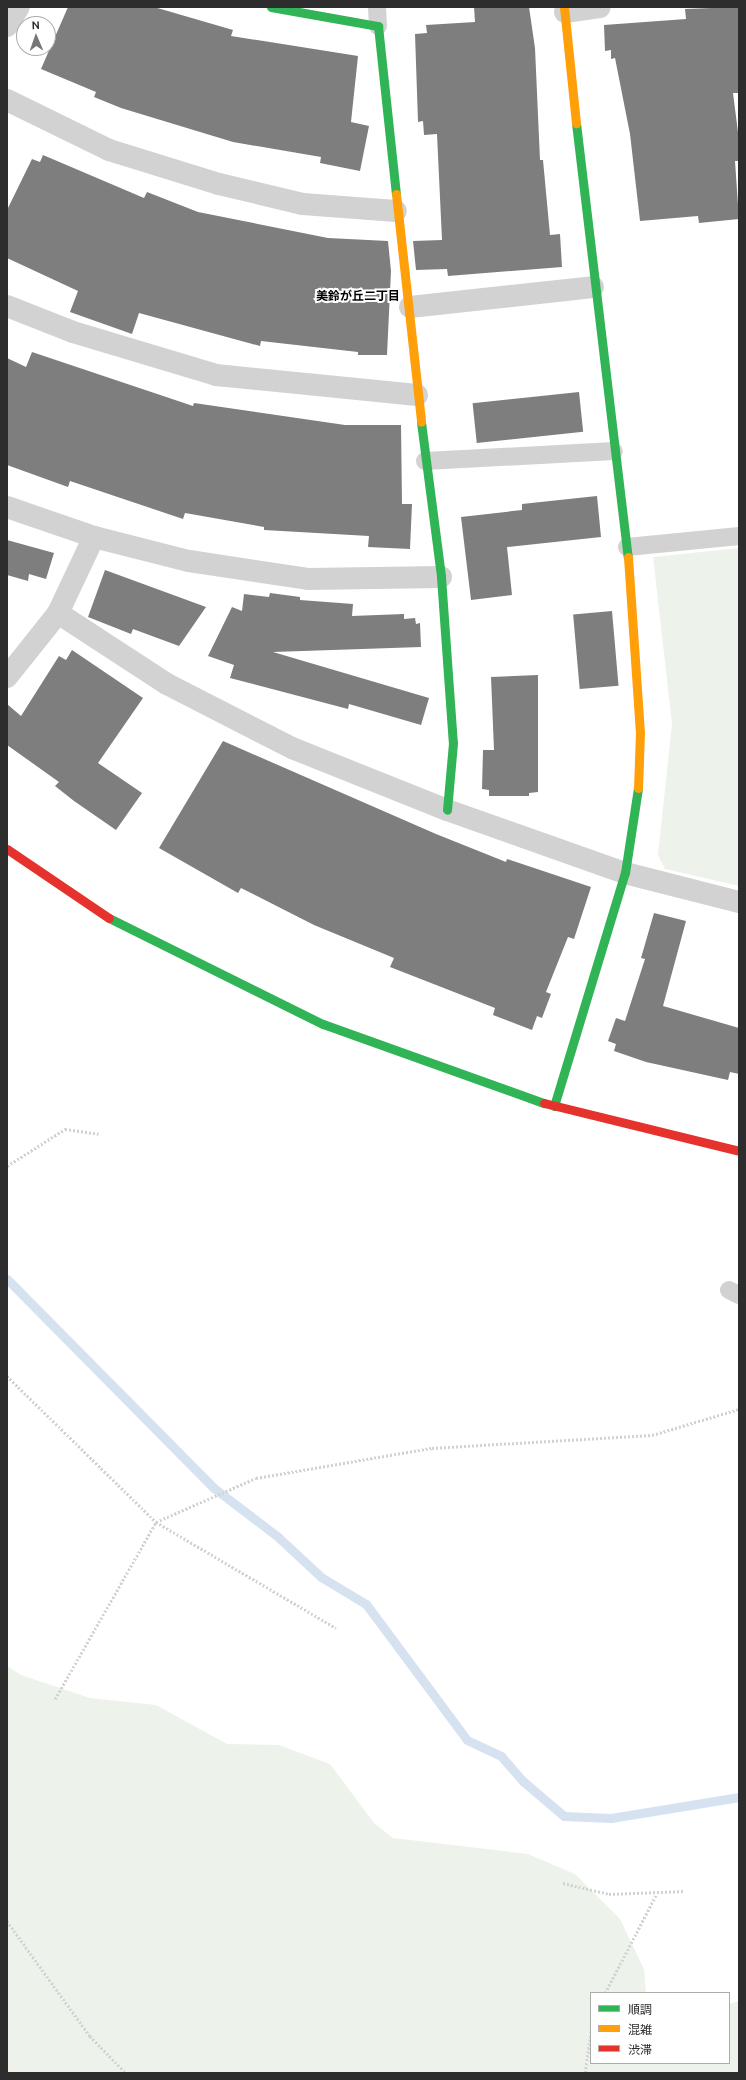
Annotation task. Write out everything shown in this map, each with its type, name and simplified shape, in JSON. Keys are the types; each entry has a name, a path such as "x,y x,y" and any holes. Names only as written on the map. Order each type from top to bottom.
{"street":[{"path":"7,26 19,7"},
{"path":"271,7 378,26 396,211 410,307 417,395 441,577 453,743 447,810"},
{"path":"554,1106 625,873 638,796 640,732 627,547 593,287 564,10 600,7"},
{"path":"7,100 109,150 219,184 303,204 396,211"},
{"path":"410,307 593,287"},
{"path":"7,306 73,332 216,375 417,395"},
{"path":"7,507 94,537 189,561 308,578 441,577"},
{"path":"7,677 58,613 94,537"},
{"path":"58,613 167,684 292,748 447,810 625,873 739,902"},
{"path":"7,850 105,916 323,1024 554,1106 739,1151"}],"lane":[{"path":"376,7 378,26"},
{"path":"425,461 614,451"},
{"path":"627,547 739,536"}],"path":[{"path":"7,1166 65,1129 99,1134"},
{"path":"7,1376 156,1522 336,1628"},
{"path":"55,1699 156,1522 256,1478 432,1448 652,1436 739,1409"},
{"path":"563,1882 609,1894 656,1895 685,1891"},
{"path":"606,1992 656,1895"},
{"path":"7,1921 90,2036 126,2073"},
{"path":"585,2073 590,2037"}],"shaded area":[{"path":"739,548 739,886 665,869 658,855 672,724 653,557"},
{"path":"7,1666 21,1675 90,1698 156,1705 227,1744 279,1745 330,1764 374,1823 393,1838 528,1854 575,1874 620,1919 644,1969 646,1992 590,1992 590,2064 730,2064 730,2004 739,2001 739,2073 7,2073"}],"building":[{"path":"68,7 154,7 233,30 231,36 358,56 351,122 369,126 360,171 320,163 321,157 233,142 121,108 94,97 96,92 41,69 47,56 56,56 56,35"},
{"path":"474,7 529,7 535,48 540,160 543,160 550,235 560,234 562,267 448,276 447,269 416,270 413,241 442,240 437,134 424,135 423,121 418,122 415,34 427,33 426,25 475,22"},
{"path":"739,7 739,93 733,93 739,140 739,161 735,161 739,219 699,223 698,216 640,221 630,134 615,58 611,59 611,50 605,51 604,25 686,19 685,9"},
{"path":"43,155 144,198 147,192 198,212 328,238 388,241 391,271 387,355 358,355 358,352 261,341 260,346 139,313 132,334 70,312 78,291 7,258 7,210 32,159 40,162"},
{"path":"32,352 193,406 194,403 345,425 401,425 402,504 412,504 410,549 368,547 369,536 264,530 264,527 185,513 183,519 70,481 68,487 7,465 7,358 26,367"},
{"path":"579,392 583,432 477,443 473,403"},
{"path":"597,496 601,537 507,547 512,595 471,600 461,517 522,510 522,504"},
{"path":"7,540 54,553 46,579 29,574 28,581 7,575"},
{"path":"105,570 206,607 179,646 133,629 131,634 88,617"},
{"path":"270,593 300,597 300,600 353,604 352,616 404,614 404,619 415,618 416,624 420,623 421,647 273,652 429,698 421,725 349,704 348,709 230,678 234,665 208,656 232,607 242,611 244,594 269,597"},
{"path":"612,611 619,686 580,689 573,614"},
{"path":"72,650 143,698 98,763 142,793 116,830 74,801 55,786 59,782 7,745 7,704 21,716 59,656 66,660"},
{"path":"538,675 538,792 529,793 529,796 489,796 489,790 482,789 483,750 494,750 491,677"},
{"path":"223,741 436,834 506,862 507,859 591,887 574,939 568,937 546,992 551,994 542,1018 537,1016 532,1030 493,1015 495,1008 390,967 394,958 314,925 241,888 238,893 159,848"},
{"path":"654,913 686,921 663,1006 739,1028 739,1074 730,1072 728,1080 646,1062 614,1051 616,1044 608,1041 616,1018 625,1021 645,959 641,958"}],"waterway":[{"path":"7,1279 214,1488 278,1537 321,1577 366,1604 467,1740 501,1756 524,1782 564,1816 611,1818 739,1797"}],"traffic: fast":[{"path":"271,7 378,26 396,194"},
{"path":"576,123 628,557"},
{"path":"421,422 441,577 453,743 447,810"},
{"path":"554,1106 625,873 638,788"},
{"path":"109,918 323,1024 544,1103"}],"traffic: slow":[{"path":"564,7 576,123"},
{"path":"396,194 421,422"},
{"path":"628,557 640,732 638,788"}],"traffic: jam":[{"path":"7,849 109,918"},
{"path":"544,1103 739,1151"}],"district":[{"name":"美鈴が丘二丁目","path":"358,296"}]}
